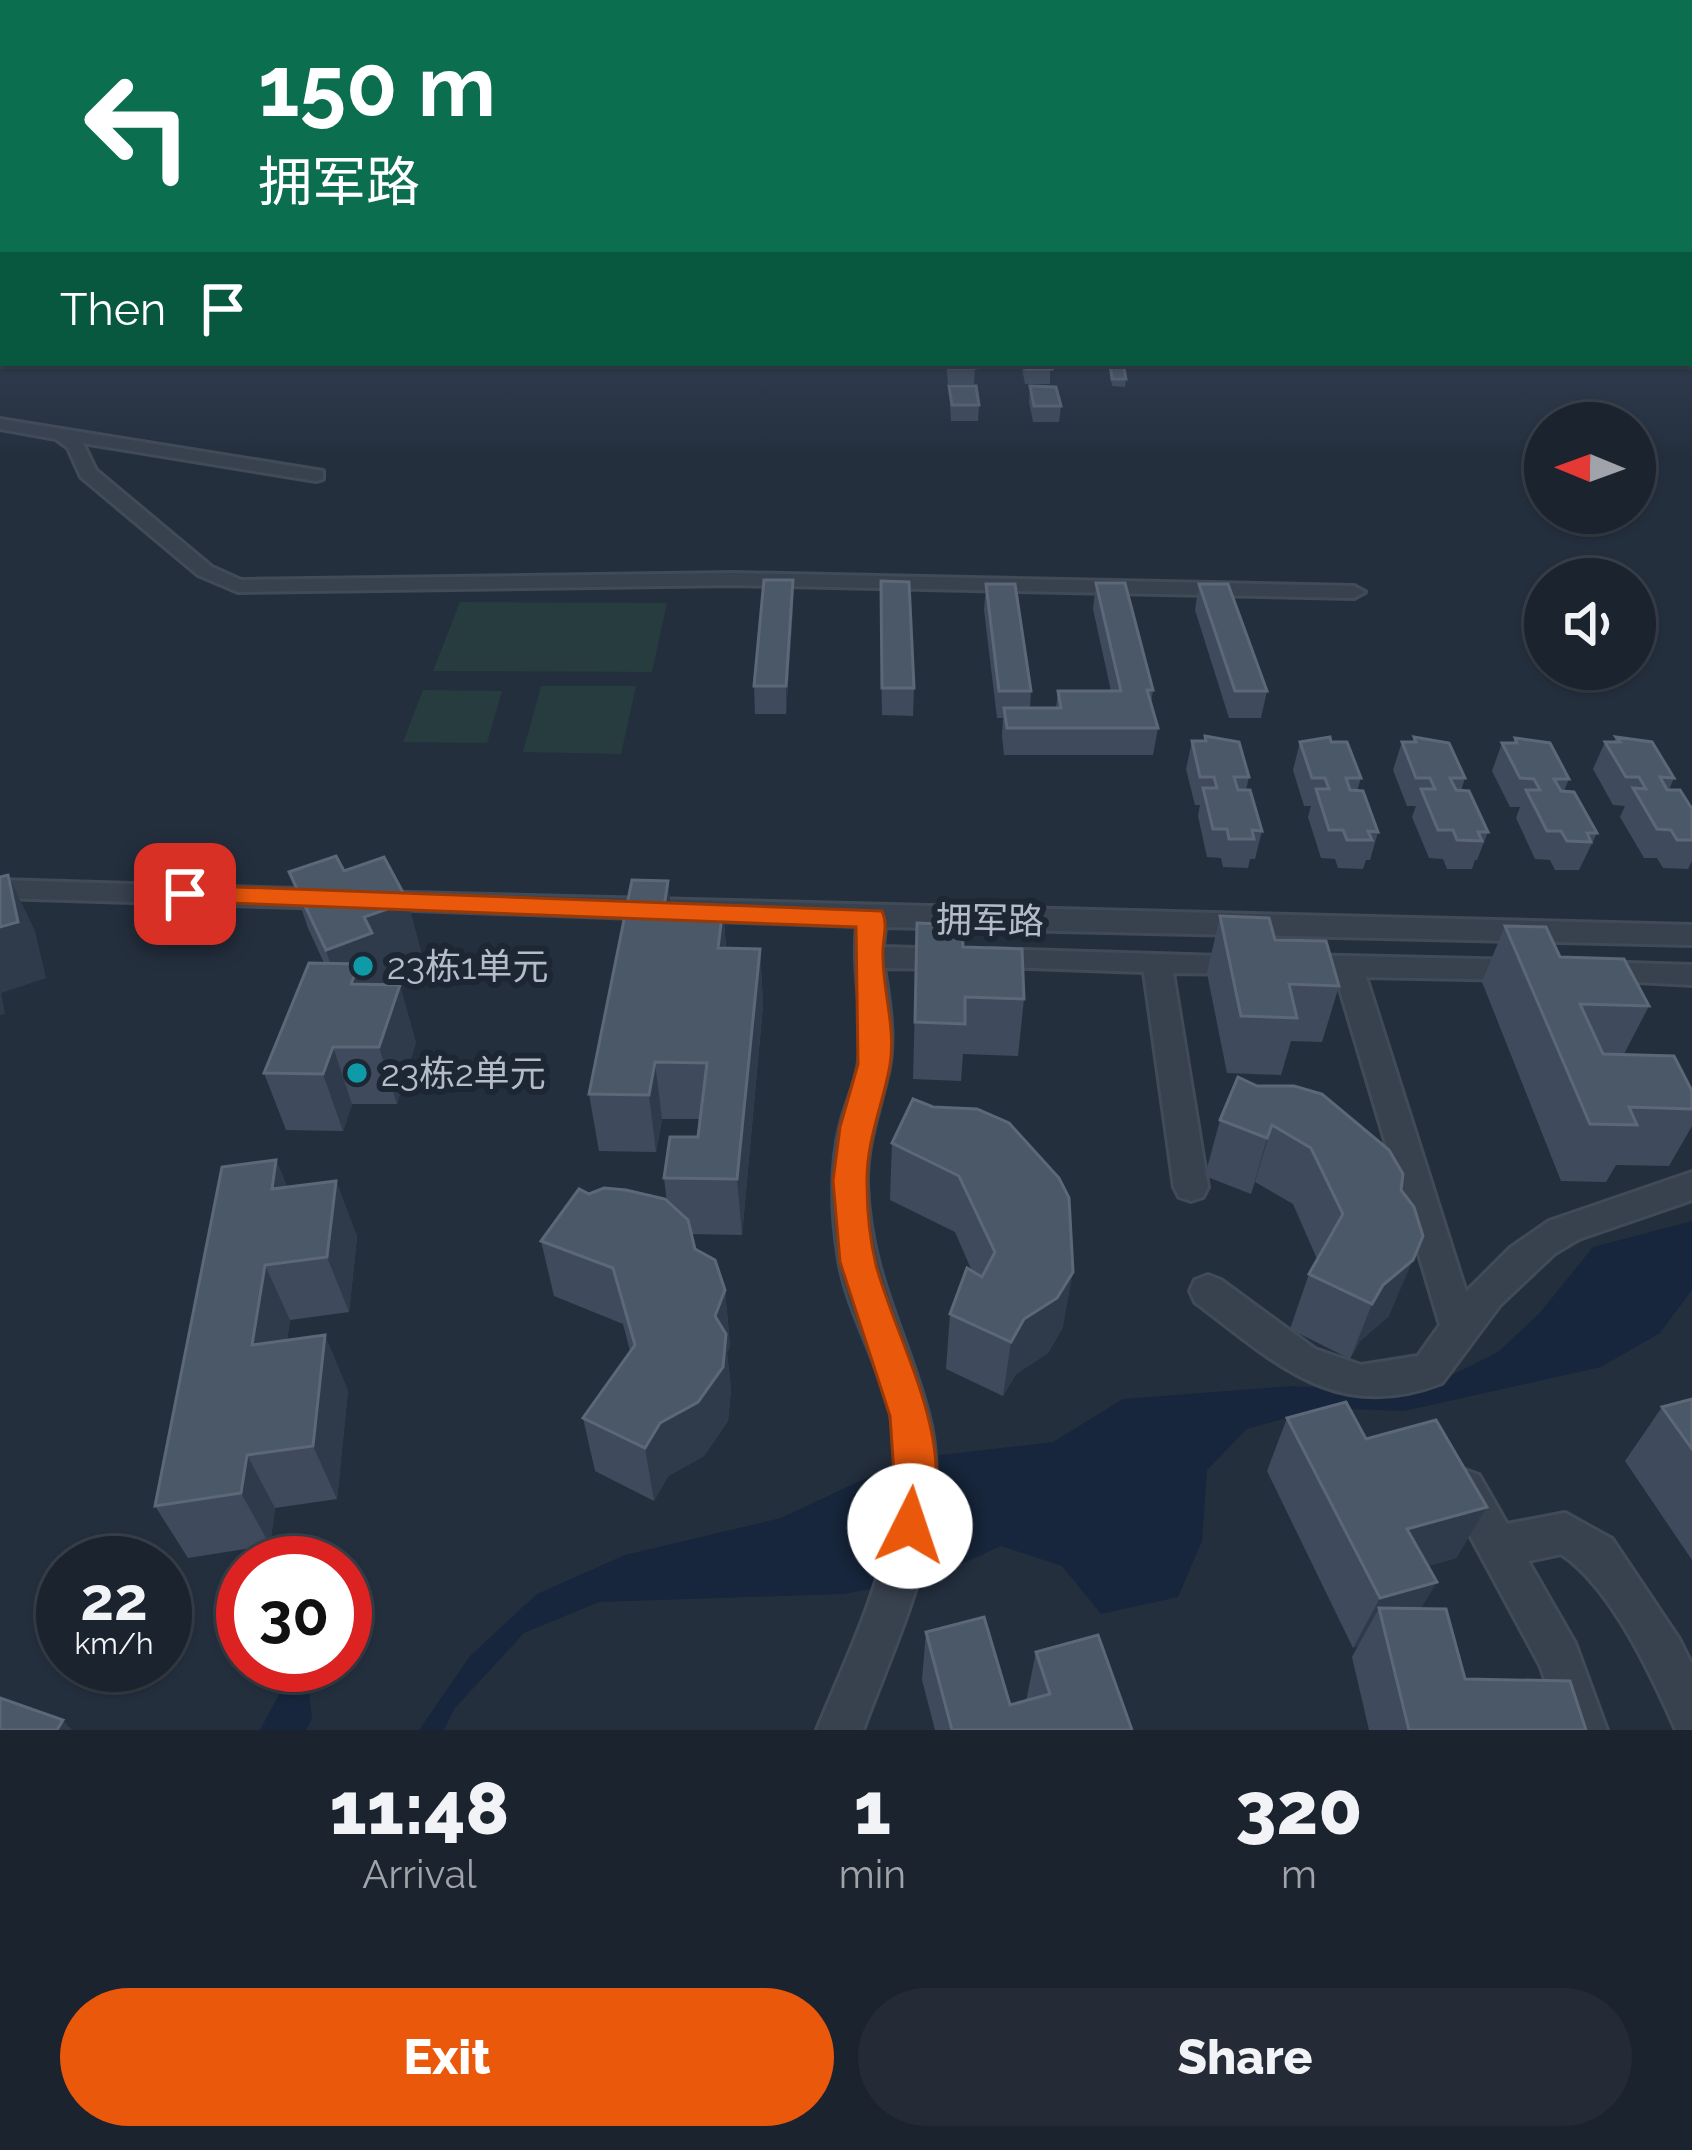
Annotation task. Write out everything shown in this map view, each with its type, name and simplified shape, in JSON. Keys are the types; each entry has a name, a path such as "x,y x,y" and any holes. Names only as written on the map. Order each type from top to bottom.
{"street":[{"path":"0,424 316,475"},
{"path":"62,434 76,446 88,473 205,572 238,586 734,580 1354,592"},
{"name":"拥军路","path":"0,889 872,917 1692,935"},
{"path":"840,1730 904,1563 916,1488 910,1416 857,1262 850,1181 856,1127 874,1064 876,1010 868,957 872,917"},
{"path":"868,957 1692,975"},
{"path":"1157,962 1191,1187"},
{"path":"1348,966 1459,1326"},
{"path":"1208,1291 1243,1322 1303,1362 1361,1382 1429,1371 1459,1326 1526,1255 1566,1228 1692,1186"},
{"path":"1446,1456 1560,1658 1584,1730"},
{"path":"1497,1546 1565,1533 1598,1554 1664,1654 1692,1714"}],"green space":[{"path":"460,602 667,603 652,672 433,671"},
{"path":"541,686 636,686 621,754 523,752"},
{"path":"423,690 502,691 487,743 403,742"}],"water":[{"path":"1692,1221 1692,1290 1660,1333 1601,1367 1404,1411 1322,1408 1247,1429 1207,1470 1202,1541 1178,1597 1101,1614 1062,1566 1001,1546 933,1577 844,1594 599,1602 524,1633 455,1708 444,1730 419,1730 470,1656 537,1594 625,1555 781,1518 907,1459 1053,1442 1123,1399 1292,1386 1368,1391 1438,1382 1498,1352 1539,1314 1593,1247"},
{"path":"280,1692 309,1692 312,1719 306,1730 260,1730"}],"building":[{"path":"1110,366 1124,366 1126,379 1112,379"},
{"path":"949,386 976,386 979,405 952,405"},
{"path":"1030,386 1056,387 1061,406 1034,406"},
{"path":"764,580 793,580 786,686 754,686"},
{"path":"881,581 909,582 914,688 882,688"},
{"path":"1096,583 1125,583 1158,728 1007,728 1004,708 1061,708 1058,691 1121,691"},
{"path":"986,584 1015,584 1031,691 999,691"},
{"path":"1199,584 1228,584 1267,691 1235,691"},
{"path":"1205,736 1239,742 1249,777 1234,777 1238,790 1250,790 1262,831 1252,830 1254,839 1229,839 1227,829 1213,829 1203,788 1217,788 1214,777 1200,777 1192,741 1206,741"},
{"path":"1330,737 1331,742 1347,742 1361,778 1346,778 1350,790 1363,791 1378,832 1368,831 1372,840 1347,840 1343,830 1329,830 1316,789 1329,789 1325,778 1312,778 1300,742"},
{"path":"1414,737 1449,743 1465,778 1450,778 1456,790 1469,791 1488,832 1478,832 1482,841 1457,840 1453,830 1438,830 1421,789 1435,789 1430,778 1416,778 1402,742 1416,742"},
{"path":"1616,737 1652,742 1674,778 1660,777 1667,790 1680,790 1692,809 1692,840 1677,840 1671,830 1657,829 1633,788 1646,789 1639,777 1626,777 1605,742 1620,742"},
{"path":"1515,738 1550,743 1569,779 1554,779 1561,791 1574,792 1597,833 1587,833 1591,842 1567,841 1561,831 1547,831 1526,790 1540,790 1534,779 1520,778 1502,743 1517,743"},
{"path":"336,856 344,871 384,857 408,902 364,917 372,933 326,950 289,872"},
{"path":"8,875 18,922 0,927 0,877"},
{"path":"632,880 668,881 664,907 723,908 718,948 760,949 737,1179 664,1178 670,1137 698,1137 707,1063 655,1062 649,1095 589,1094"},
{"path":"1220,916 1269,918 1275,940 1326,941 1339,986 1289,984 1297,1018 1241,1016"},
{"path":"917,923 962,925 963,947 1022,949 1024,999 965,997 965,1024 915,1022"},
{"path":"1505,926 1546,927 1560,957 1624,959 1649,1006 1580,1004 1603,1054 1674,1056 1692,1091 1692,1109 1629,1107 1637,1125 1590,1124"},
{"path":"309,963 359,964 351,984 400,985 379,1047 333,1047 323,1074 264,1073"},
{"path":"1238,1077 1257,1086 1294,1086 1322,1094 1389,1150 1403,1174 1401,1190 1414,1207 1423,1236 1413,1260 1383,1285 1372,1304 1309,1274 1343,1214 1311,1148 1272,1125 1267,1138 1220,1120"},
{"path":"913,1099 933,1107 977,1109 1009,1123 1059,1178 1069,1198 1073,1272 1057,1298 1024,1319 1011,1342 950,1314 967,1268 982,1277 995,1252 959,1176 892,1143"},
{"path":"276,1160 272,1189 336,1181 327,1257 265,1265 252,1345 325,1335 313,1446 247,1455 241,1493 155,1506 222,1167"},
{"path":"604,1188 665,1199 688,1220 695,1249 715,1260 725,1290 715,1316 726,1334 723,1367 698,1402 660,1423 645,1448 583,1418 635,1345 613,1268 541,1241 579,1189 589,1194"},
{"path":"1692,1399 1692,1449 1662,1407"},
{"path":"1346,1402 1366,1439 1436,1420 1487,1507 1407,1529 1437,1582 1380,1598 1287,1418"},
{"path":"1379,1608 1446,1609 1465,1679 1570,1681 1586,1730 1409,1730"},
{"path":"984,1617 1010,1705 1050,1694 1036,1652 1098,1635 1132,1730 952,1730 926,1632"},
{"path":"0,1698 63,1720 57,1730 0,1730"}],"place":[{"name":"23栋1单元","path":"363,966"},
{"name":"23栋2单元","path":"357,1073"}],"route":[{"path":"185,894 872,917 868,957 876,1010 874,1064 856,1127 850,1181 857,1262 910,1416 916,1488 910,1526"}]}
